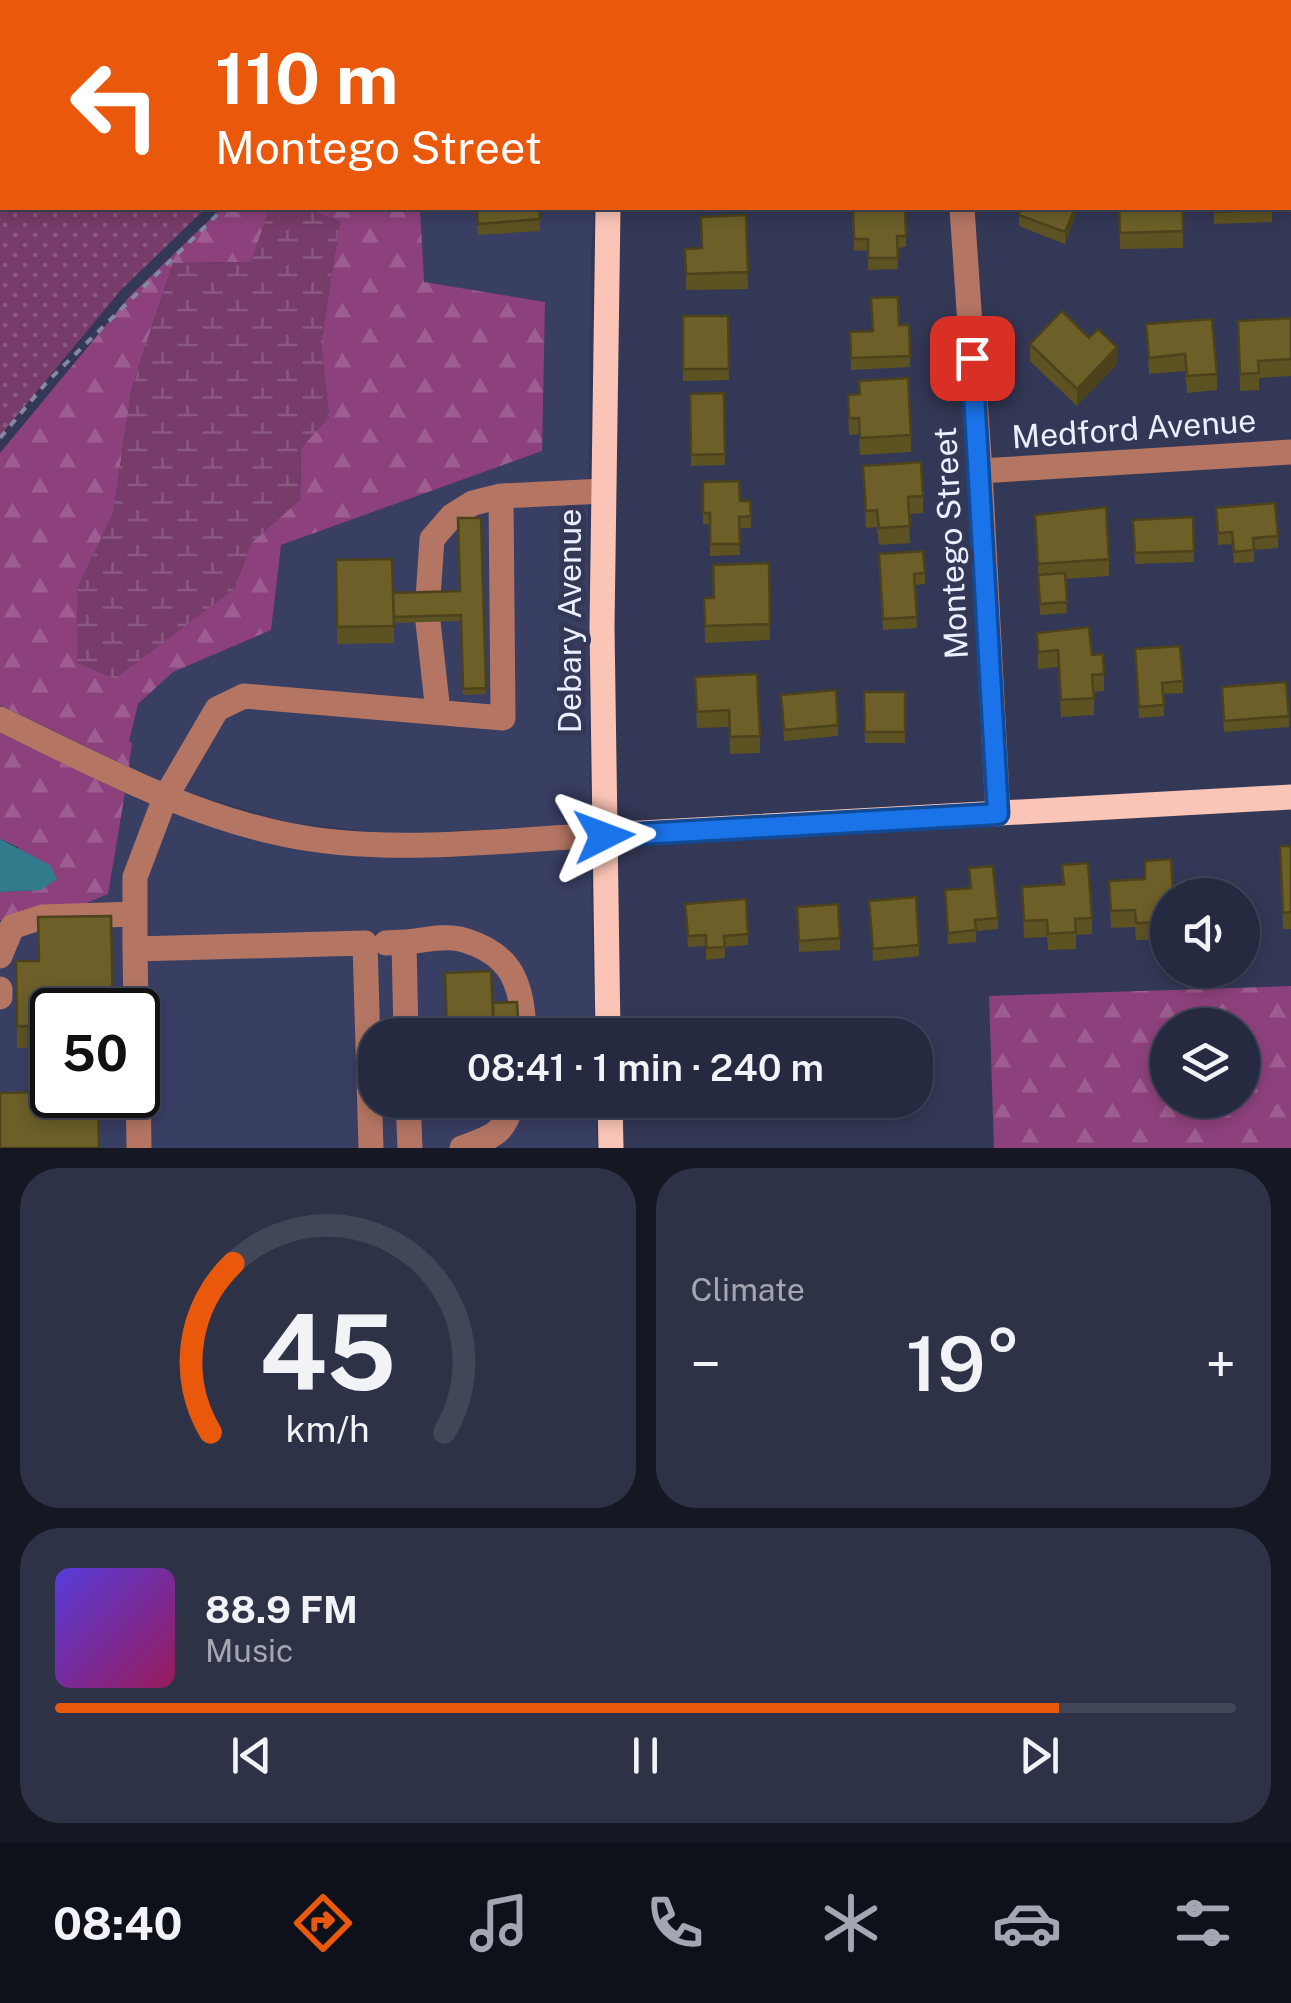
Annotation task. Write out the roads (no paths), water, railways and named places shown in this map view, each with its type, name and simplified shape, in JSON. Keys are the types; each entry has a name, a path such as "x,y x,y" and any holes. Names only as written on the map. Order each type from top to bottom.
{"main road":[{"name":"Debary Avenue","path":"608,210 603,492 608,1018"},
{"path":"604,836 1291,797"},
{"path":"610,1118 610,1148"}],"street":[{"name":"Montego Street","path":"962,210 998,814"},
{"name":"Medford Avenue","path":"980,471 1291,452"},
{"path":"438,712 428,610 432,539 452,516 473,503 501,496 603,492"},
{"path":"136,988 135,876 166,798 217,709 244,696 503,718 501,496"},
{"path":"0,719 166,798 284,834 394,846 604,836"},
{"path":"0,956 12,927 42,918 135,914"},
{"path":"135,949 457,938 494,953 511,968 523,1018"},
{"path":"404,942 406,1018"},
{"path":"364,943 371,1148"},
{"path":"0,989 0,997"},
{"path":"139,1118 139,1148"},
{"path":"409,1118 410,1148"},
{"path":"462,1148 486,1139 508,1124 510,1118"}]}
